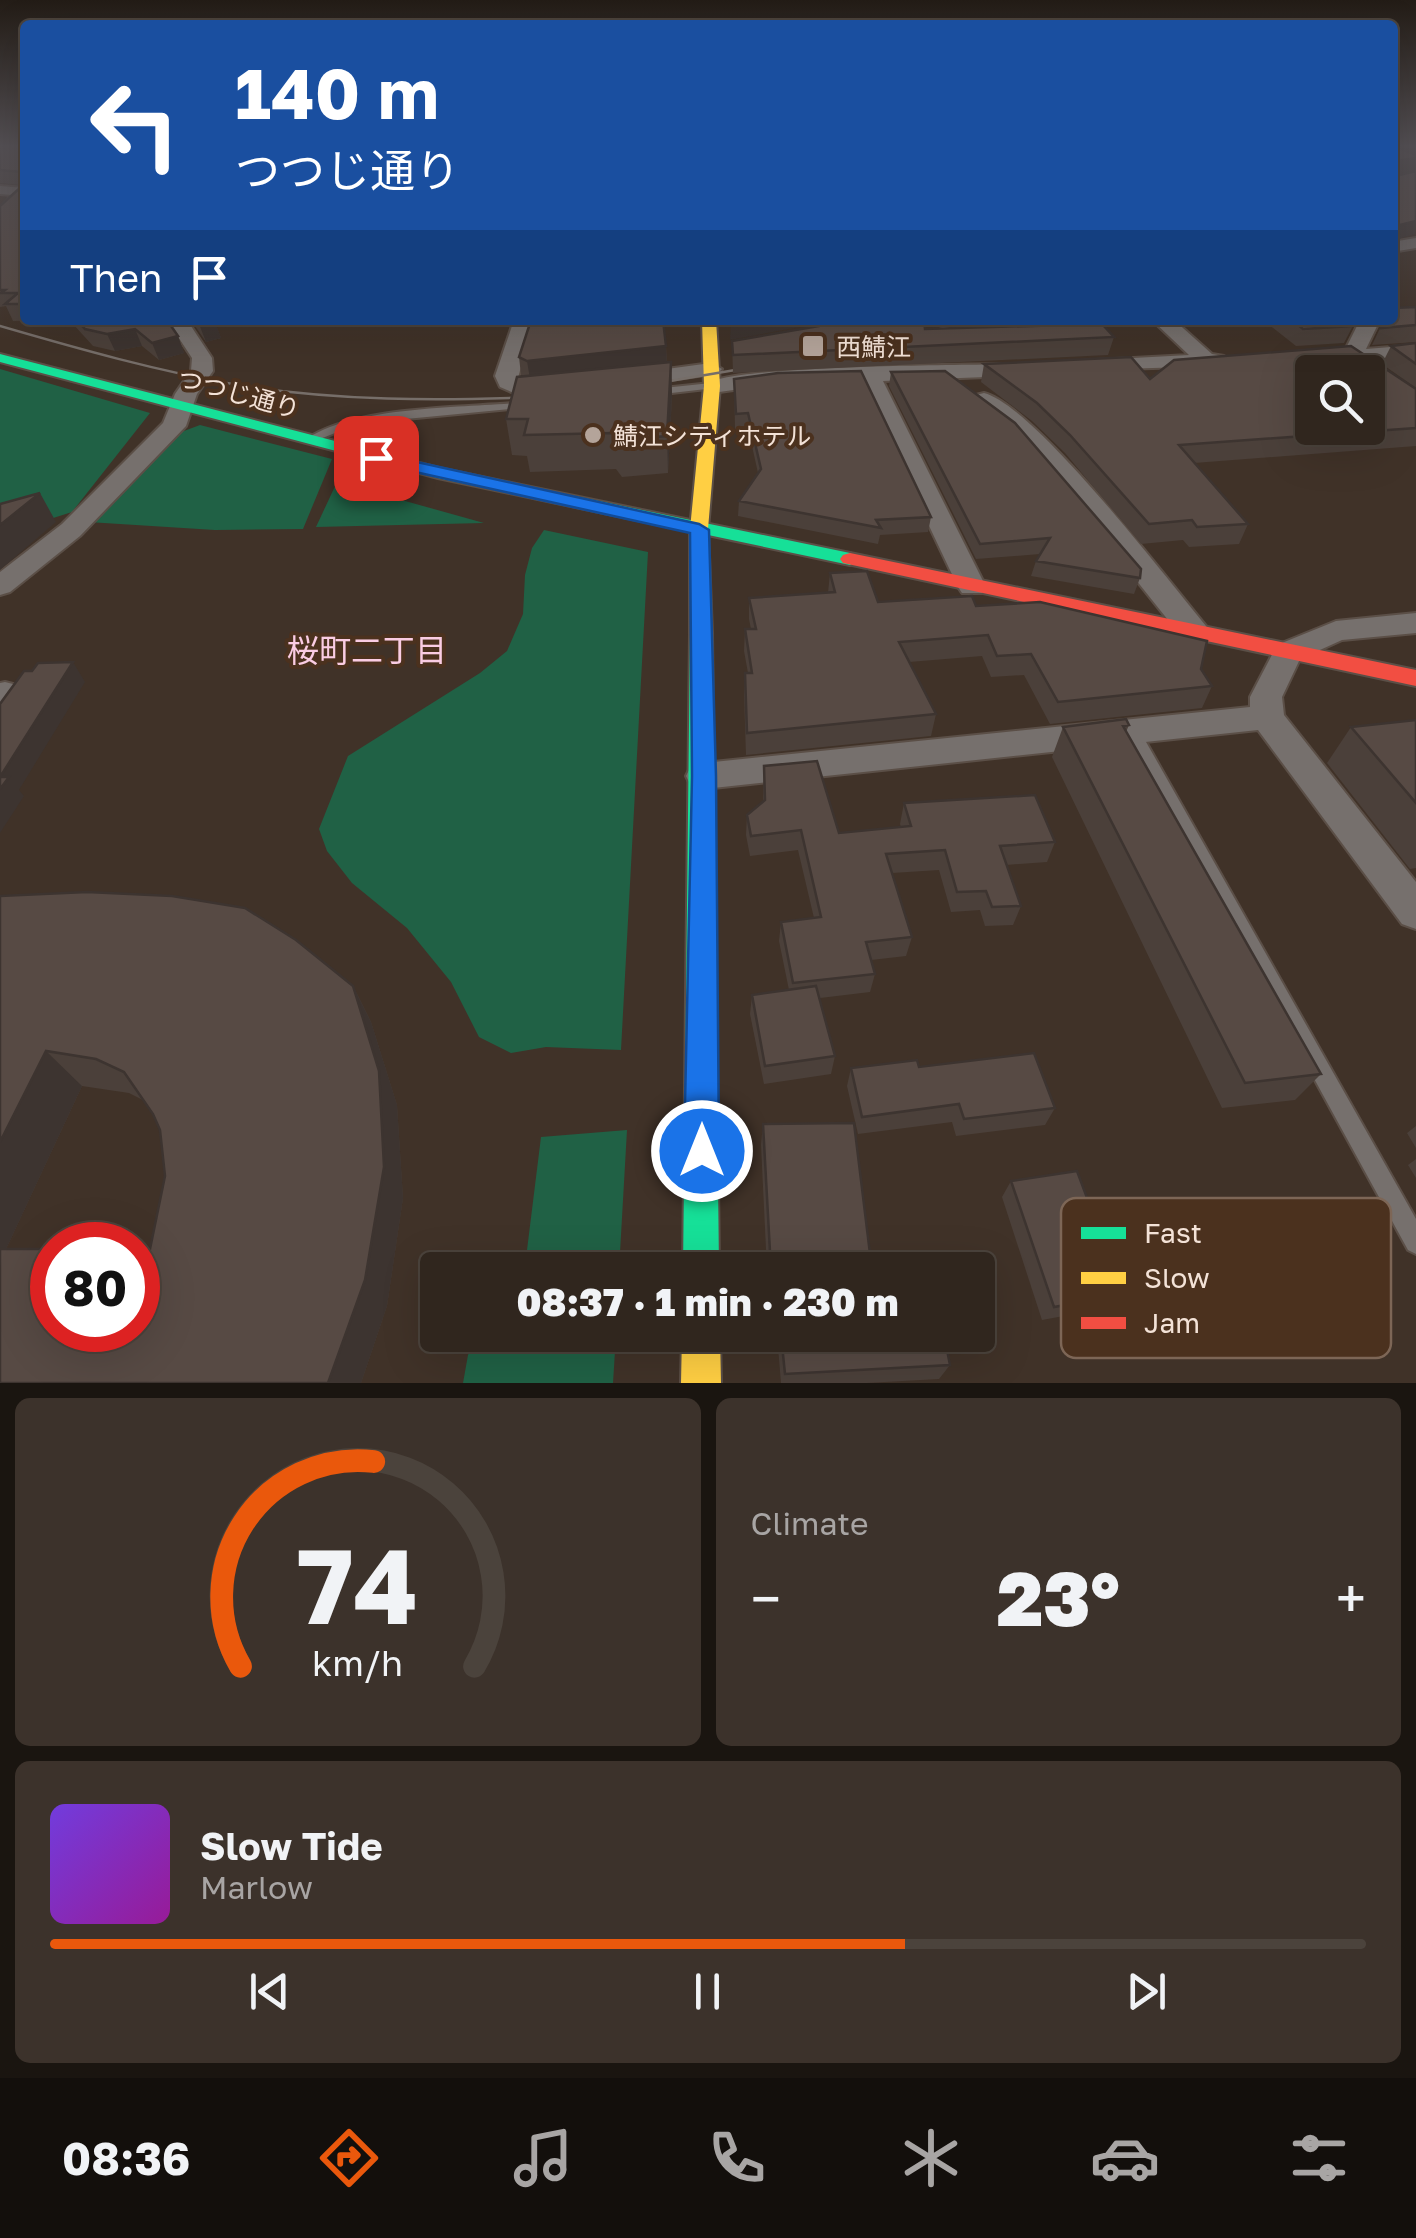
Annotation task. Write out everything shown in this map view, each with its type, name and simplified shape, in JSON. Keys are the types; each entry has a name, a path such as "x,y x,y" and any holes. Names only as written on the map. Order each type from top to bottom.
{"main road":[{"path":"702,1252 704,776 699,530 715,364 710,325"},
{"name":"つつじ通り","path":"0,358 438,474 1416,678"},
{"path":"702,1352 702,1383"}],"street":[{"path":"0,219 5,225 20,228"},
{"path":"0,586 70,530 174,426 186,394 202,371 202,358 180,325"},
{"path":"522,325 506,376 508,382 523,390 574,386"},
{"path":"1168,325 1206,360"},
{"path":"1346,354 1366,325"},
{"path":"1346,354 1416,351"},
{"path":"609,382 715,364 777,378 870,377 1243,358"},
{"path":"949,374 1022,429 1053,461 1195,633"},
{"path":"870,377 972,587"},
{"path":"1416,623 1336,631 1288,652 1266,697 1267,717 1416,912"},
{"path":"704,776 1267,717"}],"lane":[{"path":"636,394 715,364"},
{"path":"310,440 328,429 369,422 541,404"},
{"path":"1131,730 1416,1242"}],"green space":[{"path":"0,369 150,413 72,512 0,535"},
{"path":"200,425 332,459 303,529 215,530 88,522 176,434"},
{"path":"337,482 484,523 316,527"},
{"path":"544,530 648,552 621,1050 546,1047 511,1053 479,1037 451,982 407,928 352,883 327,851 319,829 348,756 480,673 507,651 523,614 525,575 532,548"},
{"path":"627,1130 620,1252 527,1252 541,1137"},
{"path":"615,1352 613,1383 463,1383 468,1355"}],"building":[{"path":"0,210 20,210 20,304 5,304 18,293 0,290"},
{"path":"1398,210 1416,210 1416,221 1398,226"},
{"path":"1416,307 1416,325 1381,328 1398,325 1398,308"},
{"path":"81,325 170,325 178,336 152,343 135,329 107,334"},
{"path":"529,325 664,325 666,346 527,361 519,357"},
{"path":"825,325 925,325 925,329 1103,325 1114,337 733,355 732,341"},
{"path":"1298,325 1352,325 1352,326 1303,329"},
{"path":"1416,343 1416,364 1391,346"},
{"path":"1351,346 1365,355 1295,355 1295,437 1179,445 1248,524 1197,527 1192,520 1149,524 1037,403 984,364 1131,357 1150,379 1174,360"},
{"path":"671,362 667,436 619,440 613,433 524,435 528,419 506,419 517,377"},
{"path":"1385,368 1416,389 1416,428 1385,430"},
{"path":"861,371 931,517 876,520 881,528 739,501 761,469 748,413 736,414 734,379 778,373"},
{"path":"945,371 1015,423 1141,569 1140,578 1036,561 1050,538 980,544 891,372"},
{"path":"40,493 0,525 0,504"},
{"path":"867,571 878,602 972,596 976,606 1040,602 1207,641 1201,669 1212,686 1058,702 1031,654 997,656 988,635 899,642 936,714 747,733 745,673 752,673 745,629 756,629 749,598 835,592 830,573"},
{"path":"73,662 0,777 0,704 24,671 32,671 38,663"},
{"path":"1126,719 1129,725 1123,726 1321,1074 1245,1083 1063,727"},
{"path":"1416,720 1416,803 1351,727"},
{"path":"817,761 839,833 911,826 904,803 1035,795 1055,842 1000,846 1021,906 992,907 986,891 957,892 945,850 886,854 912,937 866,942 875,974 793,983 781,922 821,917 801,830 751,836 747,815 765,800 764,766"},
{"path":"87,892 172,896 245,908 296,940 353,986 379,1071 384,1167 365,1280 328,1383 0,1383 0,1249 30,1249 30,1352 160,1352 160,1222 156,1222 165,1176 160,1130 153,1114 124,1072 96,1059 46,1051 0,1142 0,896"},
{"path":"816,986 835,1056 765,1066 752,995"},
{"path":"1034,1053 1055,1108 964,1119 959,1104 862,1117 851,1068 917,1060 919,1067"},
{"path":"854,1123 870,1252 770,1252 763,1124"},
{"path":"1077,1171 1087,1198 1061,1198 1061,1306 1054,1307 1011,1181"},
{"path":"783,1352 947,1352 950,1365 785,1374"}],"tram line":[{"path":"916,334 959,325"},
{"path":"968,328 983,325"},
{"path":"0,326 148,366 275,390 387,398 537,397"},
{"path":"646,385 759,366"}],"traffic: fast":[{"path":"0,358 438,473 850,559"},
{"path":"701,634 701,1252"}],"traffic: slow":[{"path":"701,634 699,529 712,386 709,325"},
{"path":"701,1352 701,1383"}],"traffic: jam":[{"path":"850,559 1416,678"}],"place":[{"name":"西鯖江","path":"813,346"},
{"name":"鯖江シティホテル","path":"593,435"}],"district":[{"name":"桜町二丁目","path":"367,650"}],"route":[{"path":"376,458 699,530 704,776 702,1151"}]}
